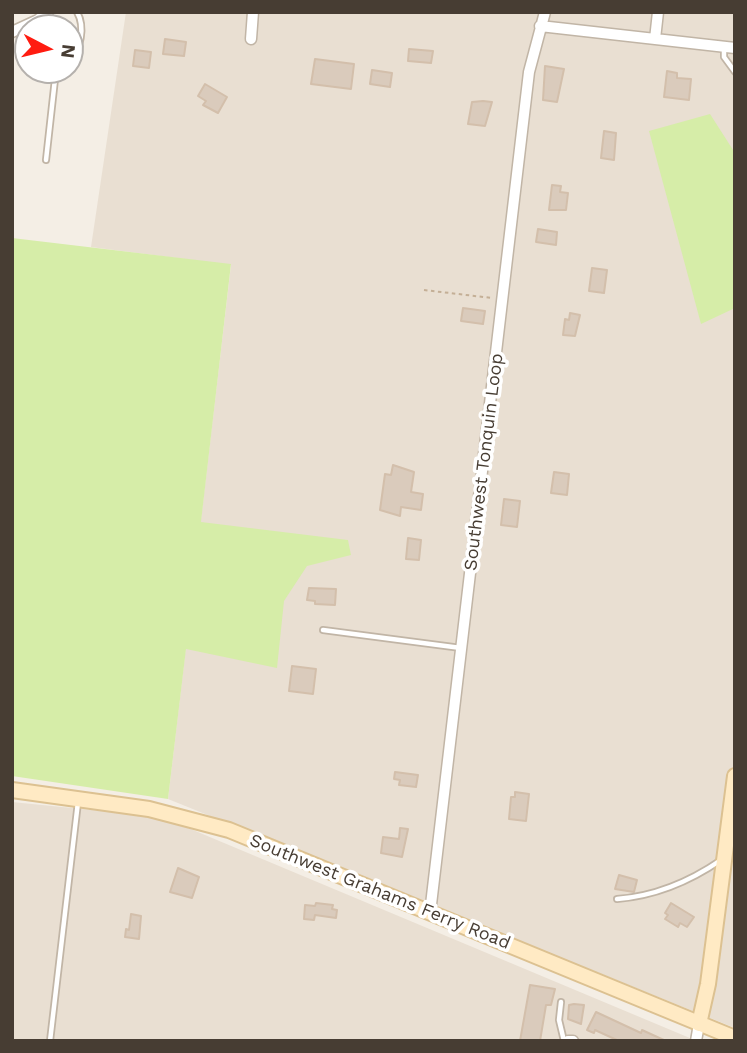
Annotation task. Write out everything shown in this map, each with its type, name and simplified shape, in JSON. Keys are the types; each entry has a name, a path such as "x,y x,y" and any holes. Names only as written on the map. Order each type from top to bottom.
{"street":[{"path":"12,32 38,20 48,12"},
{"path":"251,39 253,12"},
{"name":"Southwest Tonquin Loop","path":"430,913 529,72 545,12"},
{"path":"656,38 658,12"},
{"path":"540,26 735,48"},
{"path":"696,1041 733,814 735,776"},
{"name":"Southwest Grahams Ferry Road","path":"12,790 149,808 229,830 735,1038"},
{"path":"566,1041 573,1041"}],"lane":[{"path":"723,47 724,57 735,72"},
{"path":"46,160 54,84"},
{"path":"323,630 462,648"},
{"path":"50,1041 79,798"},
{"path":"617,899 637,898 691,881 724,858"},
{"path":"561,1002 559,1020 566,1041"}],"path":[{"path":"424,290 503,299"}],"shaded area":[{"path":"126,12 735,12 735,1028 168,799 231,265 91,247"},
{"path":"12,802 162,817 697,1041 12,1041"}],"green space":[{"path":"710,114 735,153 735,308 701,324 649,131"},
{"path":"12,238 231,264 201,522 348,540 351,555 307,566 284,601 277,668 186,649 168,799 12,776"}],"building":[{"path":"165,39 186,42 184,56 163,54"},
{"path":"409,49 433,51 431,63 408,61"},
{"path":"135,50 151,52 149,68 133,66"},
{"path":"315,59 354,64 351,89 311,84"},
{"path":"545,66 564,69 557,102 543,100"},
{"path":"372,70 392,73 390,87 370,84"},
{"path":"667,71 677,73 677,78 691,79 689,100 664,97"},
{"path":"205,84 227,97 218,113 203,105 206,101 198,96"},
{"path":"472,102 492,102 485,126 468,124"},
{"path":"604,131 616,133 614,160 601,158"},
{"path":"552,185 561,186 560,192 568,193 566,210 549,210"},
{"path":"538,229 557,232 556,245 536,242"},
{"path":"592,268 607,270 604,293 589,291"},
{"path":"463,308 485,311 483,324 461,321"},
{"path":"570,313 580,315 575,336 563,335 565,319 569,320"},
{"path":"393,465 414,472 411,492 423,494 421,510 401,507 400,516 380,510 385,474 391,475"},
{"path":"554,472 569,474 567,495 551,493"},
{"path":"504,499 520,501 517,527 501,525"},
{"path":"408,538 421,540 419,560 406,559"},
{"path":"309,588 336,589 335,605 315,604 315,601 307,600"},
{"path":"292,666 316,669 313,694 289,691"},
{"path":"395,772 418,775 416,787 399,785 400,780 394,779"},
{"path":"515,792 529,794 526,821 509,819 511,797 515,797"},
{"path":"400,828 408,829 402,857 381,853 383,837 399,839"},
{"path":"178,868 199,877 192,898 170,892"},
{"path":"619,875 637,880 634,892 615,889"},
{"path":"316,903 333,905 332,909 337,910 336,918 315,915 314,920 304,919 305,905 315,906"},
{"path":"671,903 694,917 687,927 680,923 678,927 665,919 668,915 665,913"},
{"path":"131,914 141,916 139,939 125,937 126,929 129,930"},
{"path":"530,985 555,989 551,1005 546,1005 540,1041 520,1041"},
{"path":"569,1005 584,1005 581,1024 568,1019"},
{"path":"596,1012 641,1033 642,1030 666,1041 619,1041 595,1030 594,1033 587,1030"}]}
